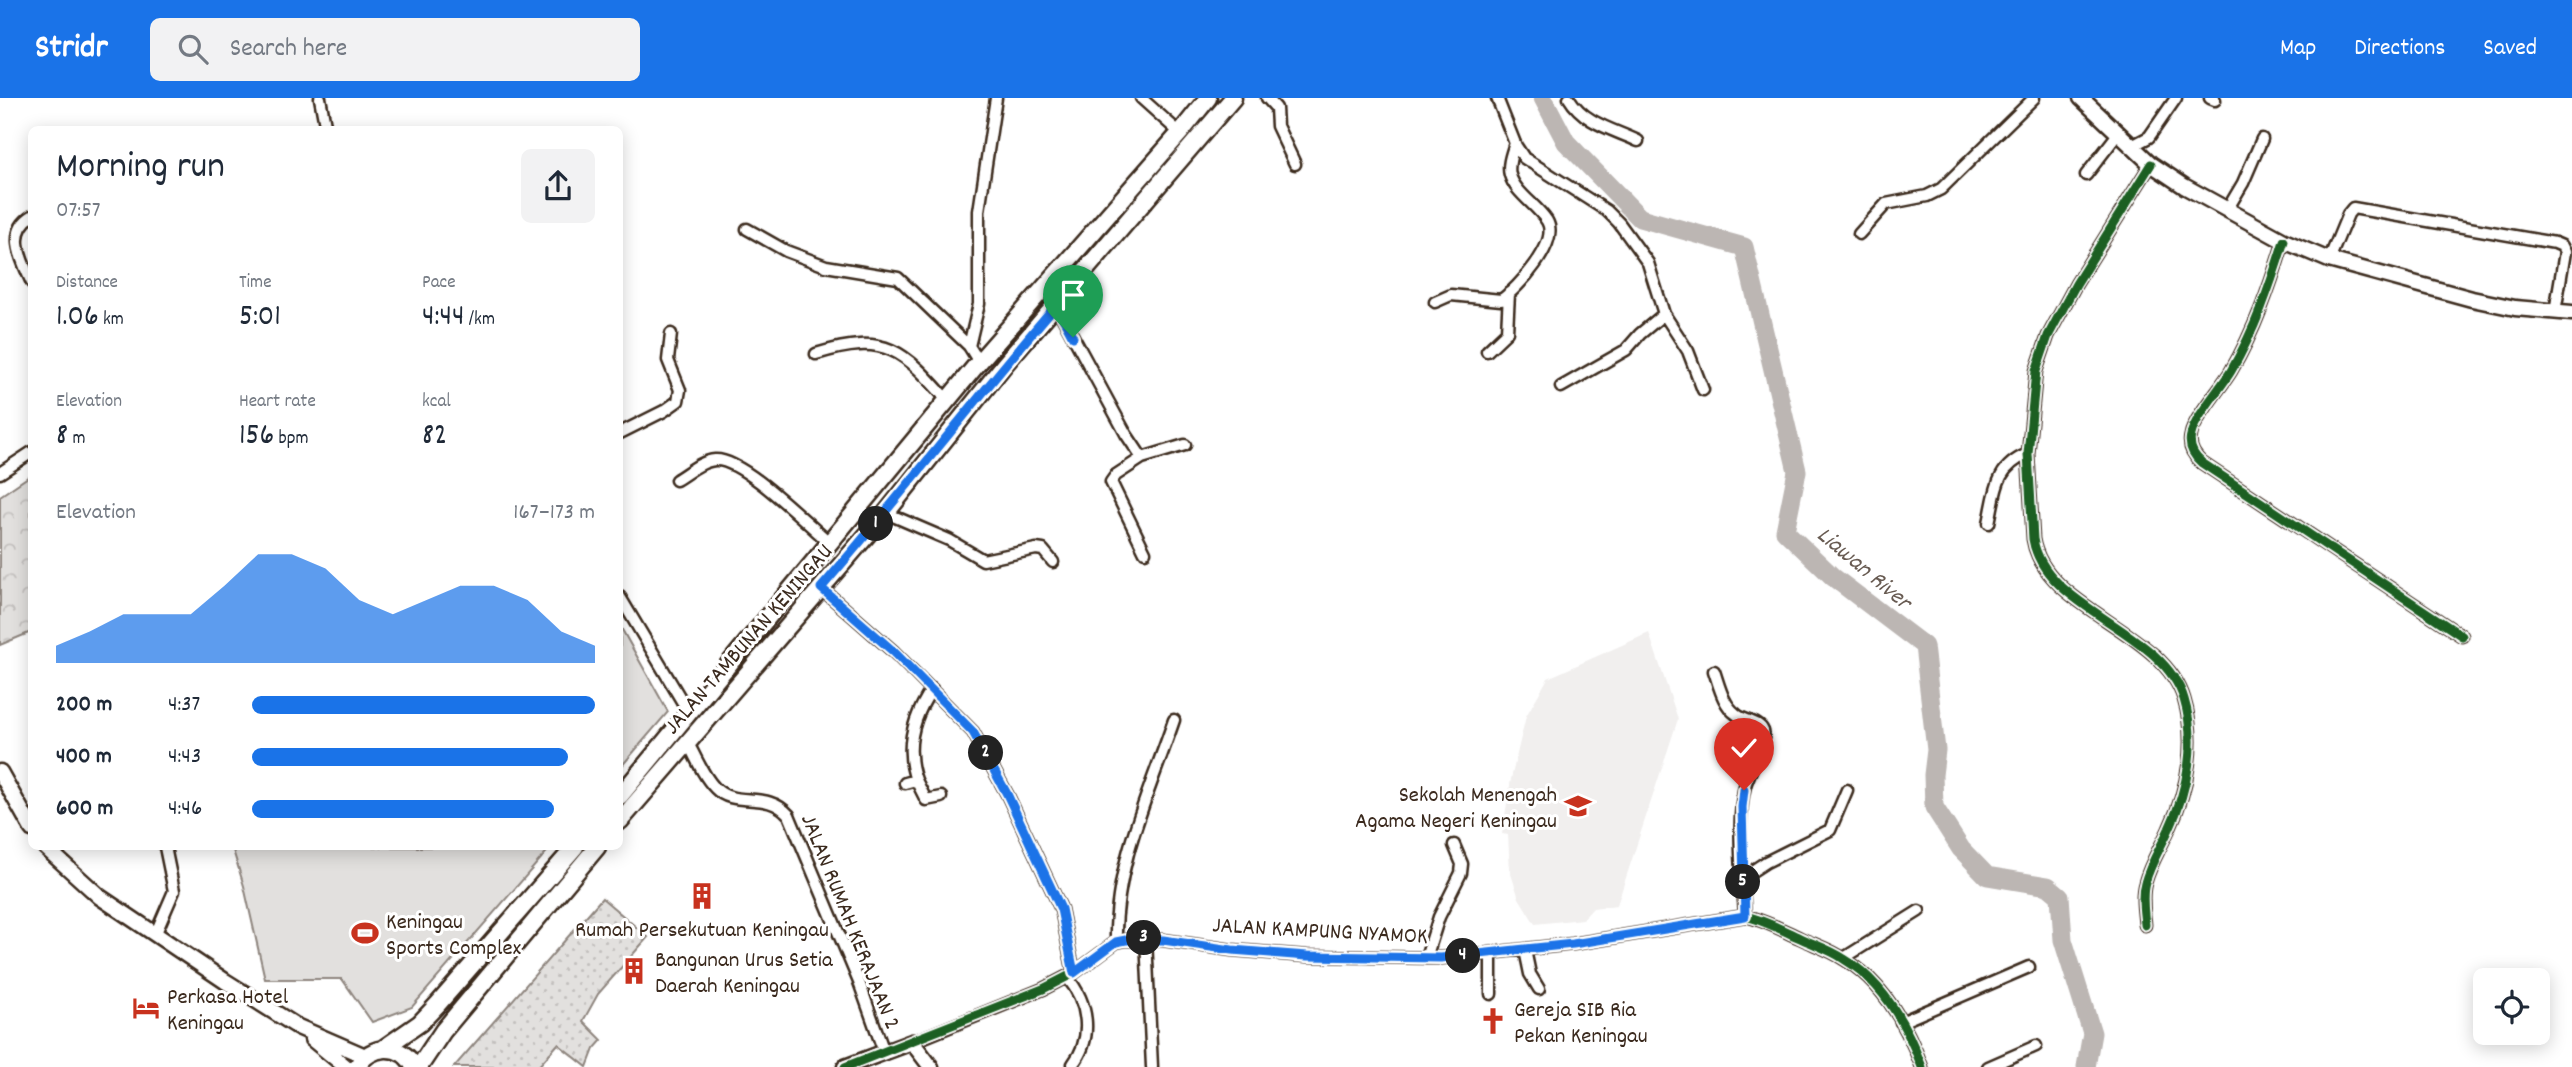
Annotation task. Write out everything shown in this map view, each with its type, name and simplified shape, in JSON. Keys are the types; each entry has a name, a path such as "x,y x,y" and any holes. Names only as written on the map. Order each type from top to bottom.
{"main road":[{"name":"JALAN TAMBUNAN KENINGAU","path":"623,792 979,362 1208,98"},
{"name":"JALAN TAMBUNAN KENINGAU","path":"623,817 886,513 968,409 1233,98"},
{"path":"361,1061 420,1023 572,850"},
{"path":"384,1048 404,1054 417,1067 443,1031 594,850"}],"street":[{"path":"320,98 325,126"},
{"path":"1141,98 1180,133"},
{"path":"1267,98 1276,108 1278,126 1295,164"},
{"path":"1497,98 1515,143 1531,164 1608,211 1648,263 1664,314 1688,351 1703,390"},
{"path":"1569,98 1589,120 1638,141"},
{"path":"1859,234 1886,204 1927,196 1941,189 2034,98"},
{"path":"2081,98 2117,135 2151,164 2284,241 2329,260 2472,299 2515,308 2572,313"},
{"path":"2130,147 2149,137 2176,98"},
{"path":"969,346 979,304 979,211 997,99"},
{"path":"2086,176 2117,135"},
{"path":"2227,210 2243,183 2262,139"},
{"path":"1435,302 1451,295 1500,300 1509,293 1546,248 1550,232 1547,220 1518,189 1510,176 1510,161 1515,143"},
{"path":"2145,925 2145,883 2176,813 2187,778 2189,735 2183,696 2157,659 2130,636 2062,588 2043,567 2033,539 2028,454 2036,371 2048,336 2076,284 2151,164"},
{"path":"2329,260 2353,208 2555,243 2562,246 2565,252 2555,312"},
{"path":"28,219 18,230 17,240 28,272"},
{"path":"747,229 786,251 826,265 898,278 969,346 979,362"},
{"path":"2284,241 2267,296 2246,344 2192,430 2190,442 2193,453 2202,463 2462,636"},
{"path":"1486,351 1507,332 1509,293"},
{"path":"1056,305 1126,434 1142,458"},
{"path":"1561,387 1626,350 1664,314"},
{"path":"623,432 678,401 680,390 668,360 671,334"},
{"path":"816,354 858,344 898,352 909,358 948,401"},
{"path":"1146,552 1111,482 1121,471 1142,458 1185,445"},
{"path":"1989,523 2000,476 2010,463 2028,454"},
{"path":"0,473 28,455"},
{"path":"676,480 712,460 736,464 830,543"},
{"path":"886,513 949,540 983,560 1043,550 1053,562"},
{"path":"821,588 932,689 962,719 985,750 1061,909 1071,975 1084,1004 1086,1038 1082,1053 1073,1064"},
{"path":"623,602 689,713"},
{"path":"1714,671 1731,709 1736,715 1761,727 1764,733 1744,790 1742,807 1745,916"},
{"path":"932,689 918,710 910,737 910,782 926,800 941,797"},
{"path":"1116,942 1116,904 1124,865 1174,720"},
{"name":"JALAN RUMAH KERAJAAN 2","path":"687,741 711,783 720,792 740,799 775,802 789,815 859,982 884,1052"},
{"path":"0,772 28,822"},
{"path":"1743,877 1766,862 1830,830 1847,790"},
{"path":"1426,958 1439,916 1461,873 1462,864 1454,845"},
{"path":"48,850 100,897 298,1027 361,1061"},
{"path":"156,934 174,891 166,851"},
{"path":"1843,958 1919,911"},
{"name":"JALAN KAMPUNG NYAMOK","path":"845,1067 1006,1005 1071,975 1116,942 1146,938 1272,954 1426,958 1525,950 1745,916 1843,958 1881,991 1901,1022 1922,1067"},
{"path":"1146,938 1152,1067"},
{"path":"1525,950 1530,974 1539,989"},
{"path":"1491,954 1491,994"},
{"path":"1901,1022 2029,967"},
{"path":"298,1027 346,1067"},
{"path":"912,1042 931,1067"},
{"path":"1988,1067 2036,1046"}],"shaded area":[{"name":"Sekolah Menengah Agama Negeri Keningau","path":"1649,633 1678,719 1617,905 1593,908 1583,919 1535,924 1519,898 1510,871 1508,835 1502,834 1511,779 1526,716 1548,678"}],"green space":[{"path":"28,477 28,633 0,645 0,496"},
{"path":"623,631 668,712 623,764"},
{"name":"Keningau Sports Complex","path":"233,850 548,850 412,1007 372,1022 342,979 265,979"},
{"path":"602,898 648,937 598,994 583,1021 602,1040 594,1049 587,1067 558,1044 538,1067 454,1067"}],"waterway":[{"name":"Liawan River","path":"1543,98 1566,142 1640,218 1744,247 1797,471 1785,531 1833,577 1924,646 1936,750 1933,775 1934,807 1961,849 1987,876 2048,886 2060,896 2063,940 2092,1033 2086,1067"}],"cycle path":[{"path":"2145,925 2145,883 2176,814 2186,782 2190,748 2188,715 2184,699 2172,675 2153,654 2058,584 2042,563 2033,539 2028,454 2036,371 2048,336 2076,284 2151,164"},
{"path":"2284,241 2255,324 2231,371 2193,428 2190,439 2192,451 2202,463 2462,636"},
{"path":"845,1067 1043,989 1074,973 1116,942 1126,940 1163,940 1232,950 1307,956 1442,958 1573,944 1745,916 1828,950 1871,980 1901,1021 1922,1067"}],"place":[{"name":"Sekolah Menengah Agama Negeri Keningau","path":"1578,806"},
{"name":"Rumah Persekutuan Keningau","path":"702,896"},
{"name":"Keningau Sports Complex","path":"365,933"},
{"name":"Bangunan Urus Setia Daerah Keningau","path":"634,971"},
{"name":"Perkasa Hotel Keningau","path":"146,1008"},
{"name":"Gereja SIB Ria Pekan Keningau","path":"1493,1021"}],"route":[{"path":"1073,337 1056,305 821,588 894,652 962,719 985,750 1061,909 1074,973 1116,942 1146,938 1272,954 1441,958 1573,944 1745,916 1742,807 1744,790"}]}
